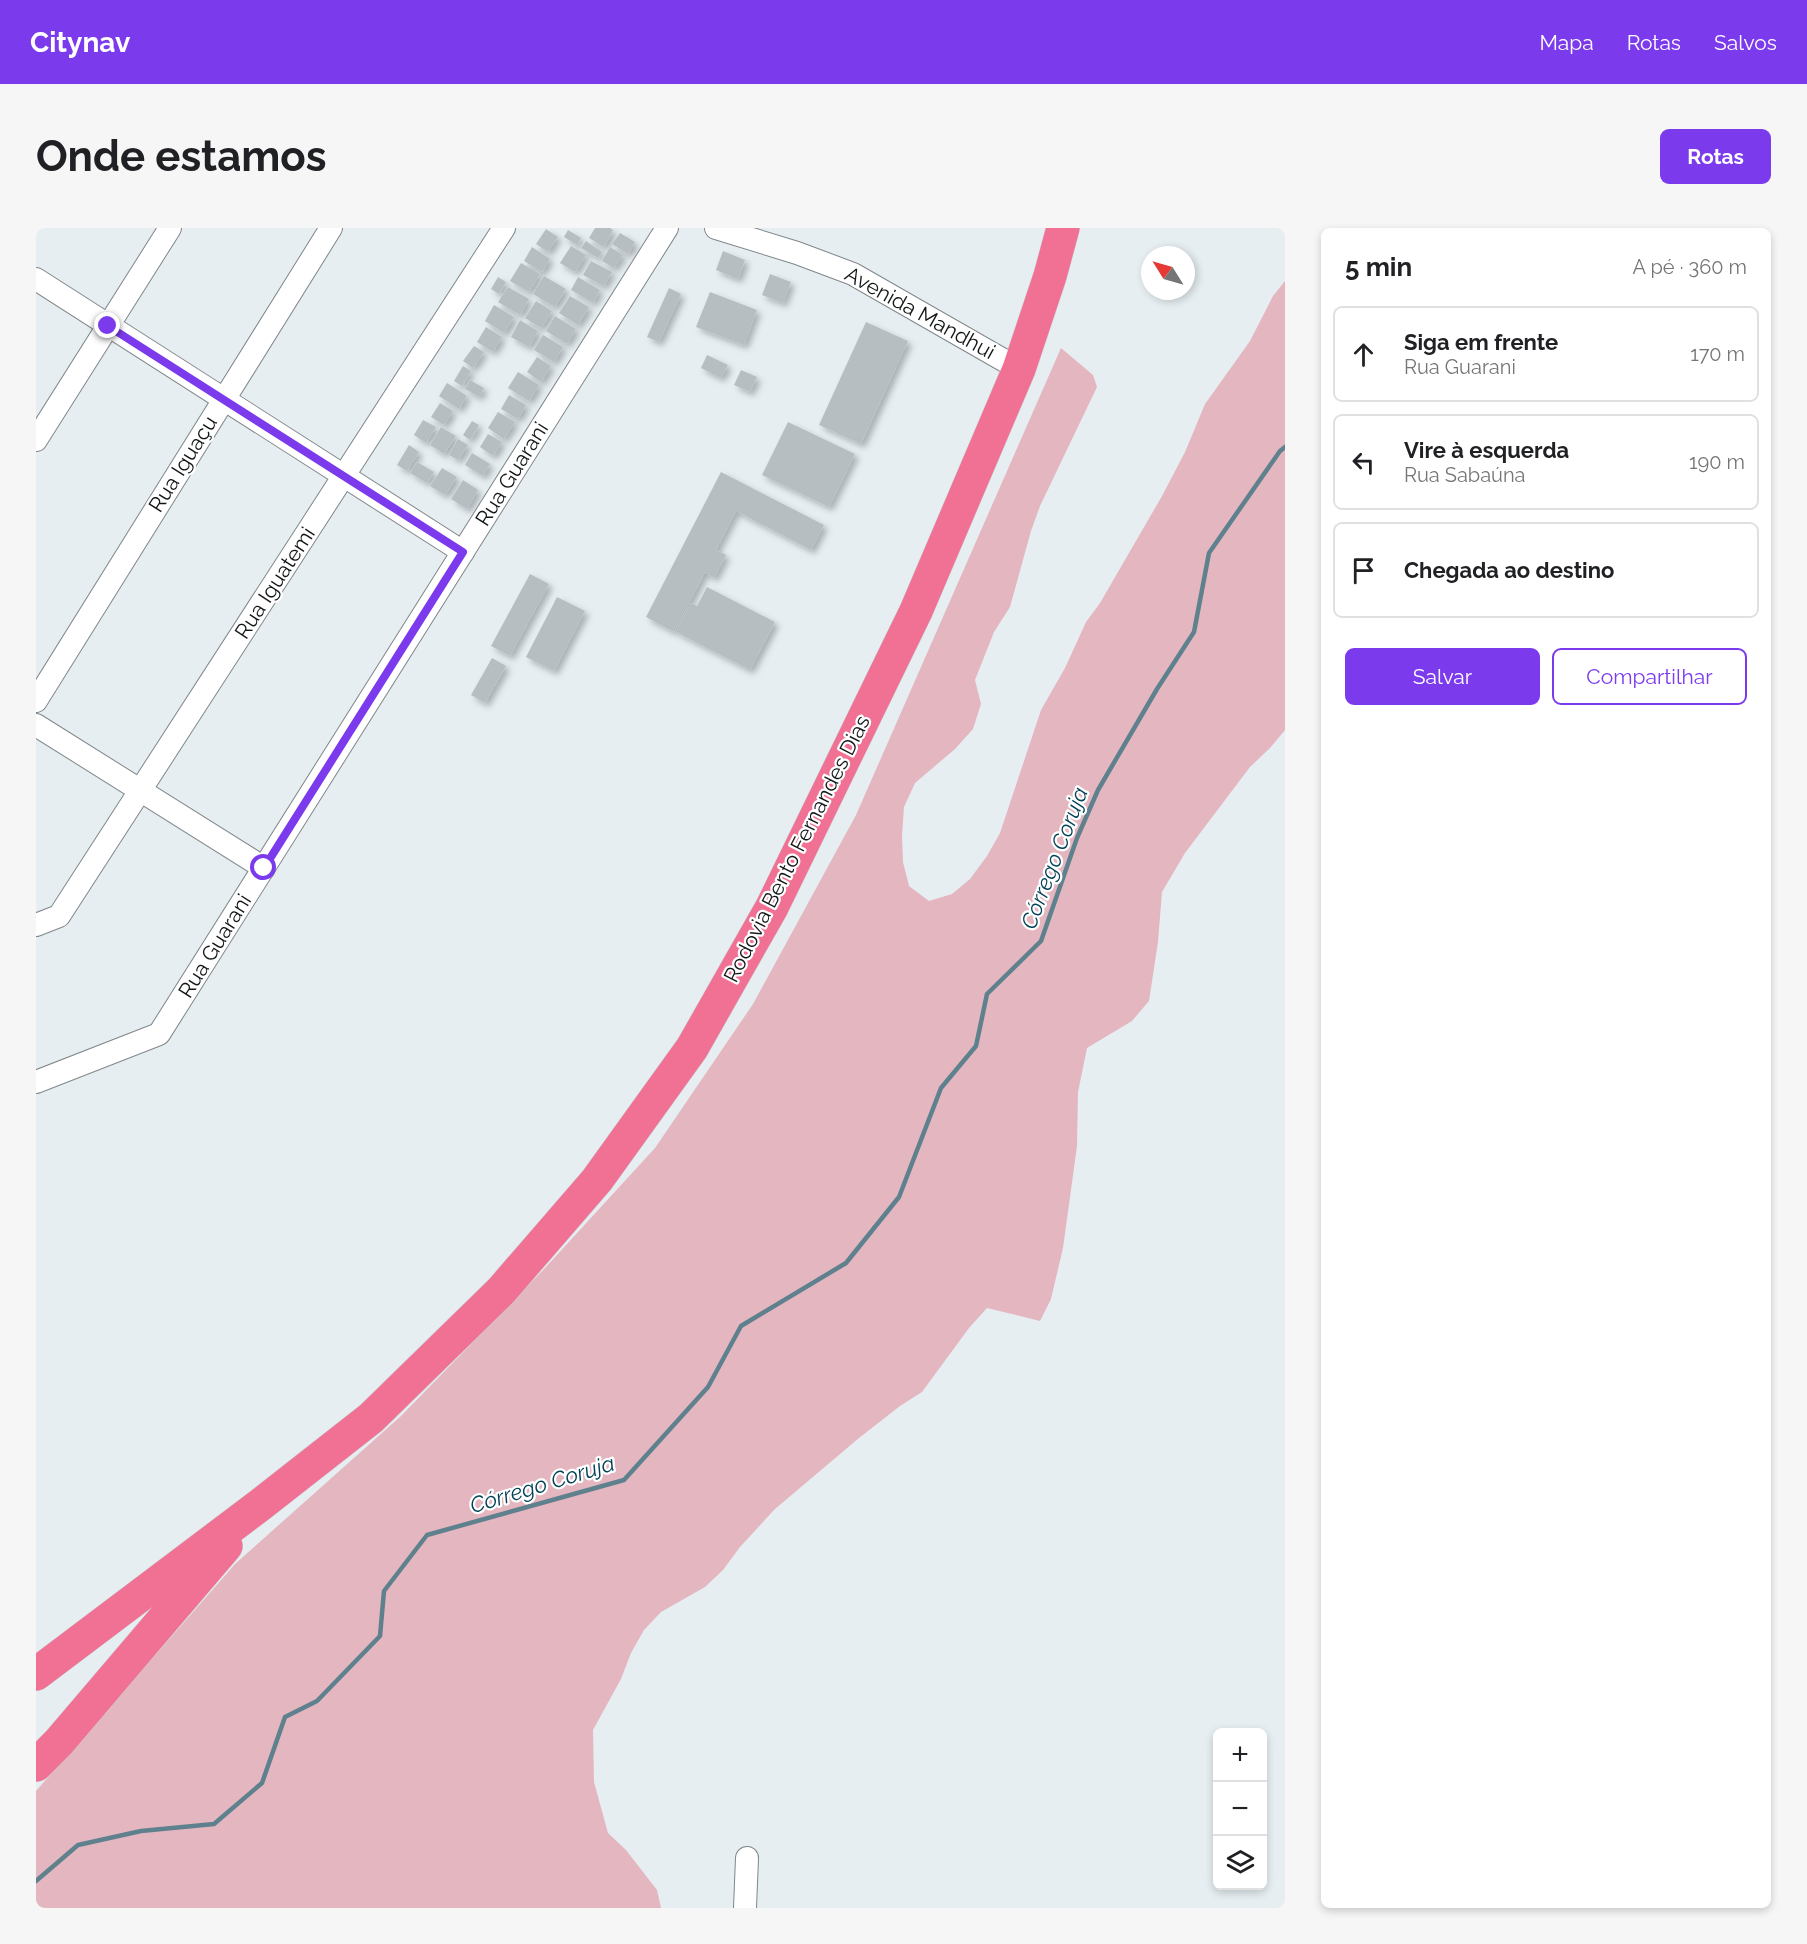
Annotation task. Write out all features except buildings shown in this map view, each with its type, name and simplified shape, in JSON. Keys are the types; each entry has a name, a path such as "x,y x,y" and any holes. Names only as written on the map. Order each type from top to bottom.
{"highway":[{"name":"Rodovia Bento Fernandes Dias","path":"36,1674 371,1418 501,1291 597,1180 692,1048 772,907 911,622 1019,369 1063,228"},
{"name":"Rodovia Bento Fernandes Dias","path":"36,1766 59,1742 260,1505"}],"street":[{"path":"36,440 170,228"},
{"name":"Rua Iguaçu","path":"36,702 331,228"},
{"name":"Rua Iguatemi","path":"36,925 59,916 504,228"},
{"name":"Rua Guarani","path":"36,1082 159,1034 667,228"},
{"name":"Avenida Mandhui","path":"716,228 853,274 1019,369"},
{"path":"36,279 463,552"},
{"path":"36,725 264,868"},
{"path":"745,1908 747,1858"}],"shaded area":[{"path":"1285,281 1285,730 1250,767 1185,853 1162,892 1158,942 1149,1001 1132,1021 1087,1048 1078,1092 1077,1146 1063,1248 1051,1299 1040,1321 987,1308 969,1328 922,1392 859,1438 775,1509 740,1547 723,1570 705,1587 661,1612 644,1630 631,1653 621,1679 593,1730 594,1782 608,1833 626,1850 657,1890 661,1908 36,1908 36,1791 235,1564 401,1416 544,1269 655,1148 753,1004 856,815 1061,348 1093,375 1097,387 1040,506 1010,607 994,632 975,680 981,704 973,729 955,749 915,783 904,807 903,862 909,886 929,901 952,894 970,879 987,856 1000,833 1041,710 1065,668 1086,622 1100,603 1162,496 1185,452 1205,404 1250,341 1273,296"}],"waterway":[{"name":"Córrego Coruja","path":"36,1881 78,1845 141,1831 214,1824 262,1783 285,1717 317,1701 380,1636 384,1591 427,1535 624,1480 708,1387 741,1326 846,1263 899,1197 941,1088 976,1046 987,994 1041,941 1077,838 1098,790 1157,689 1194,632 1209,553 1285,447"}],"route":[{"path":"108,326 463,552 264,868"}]}
